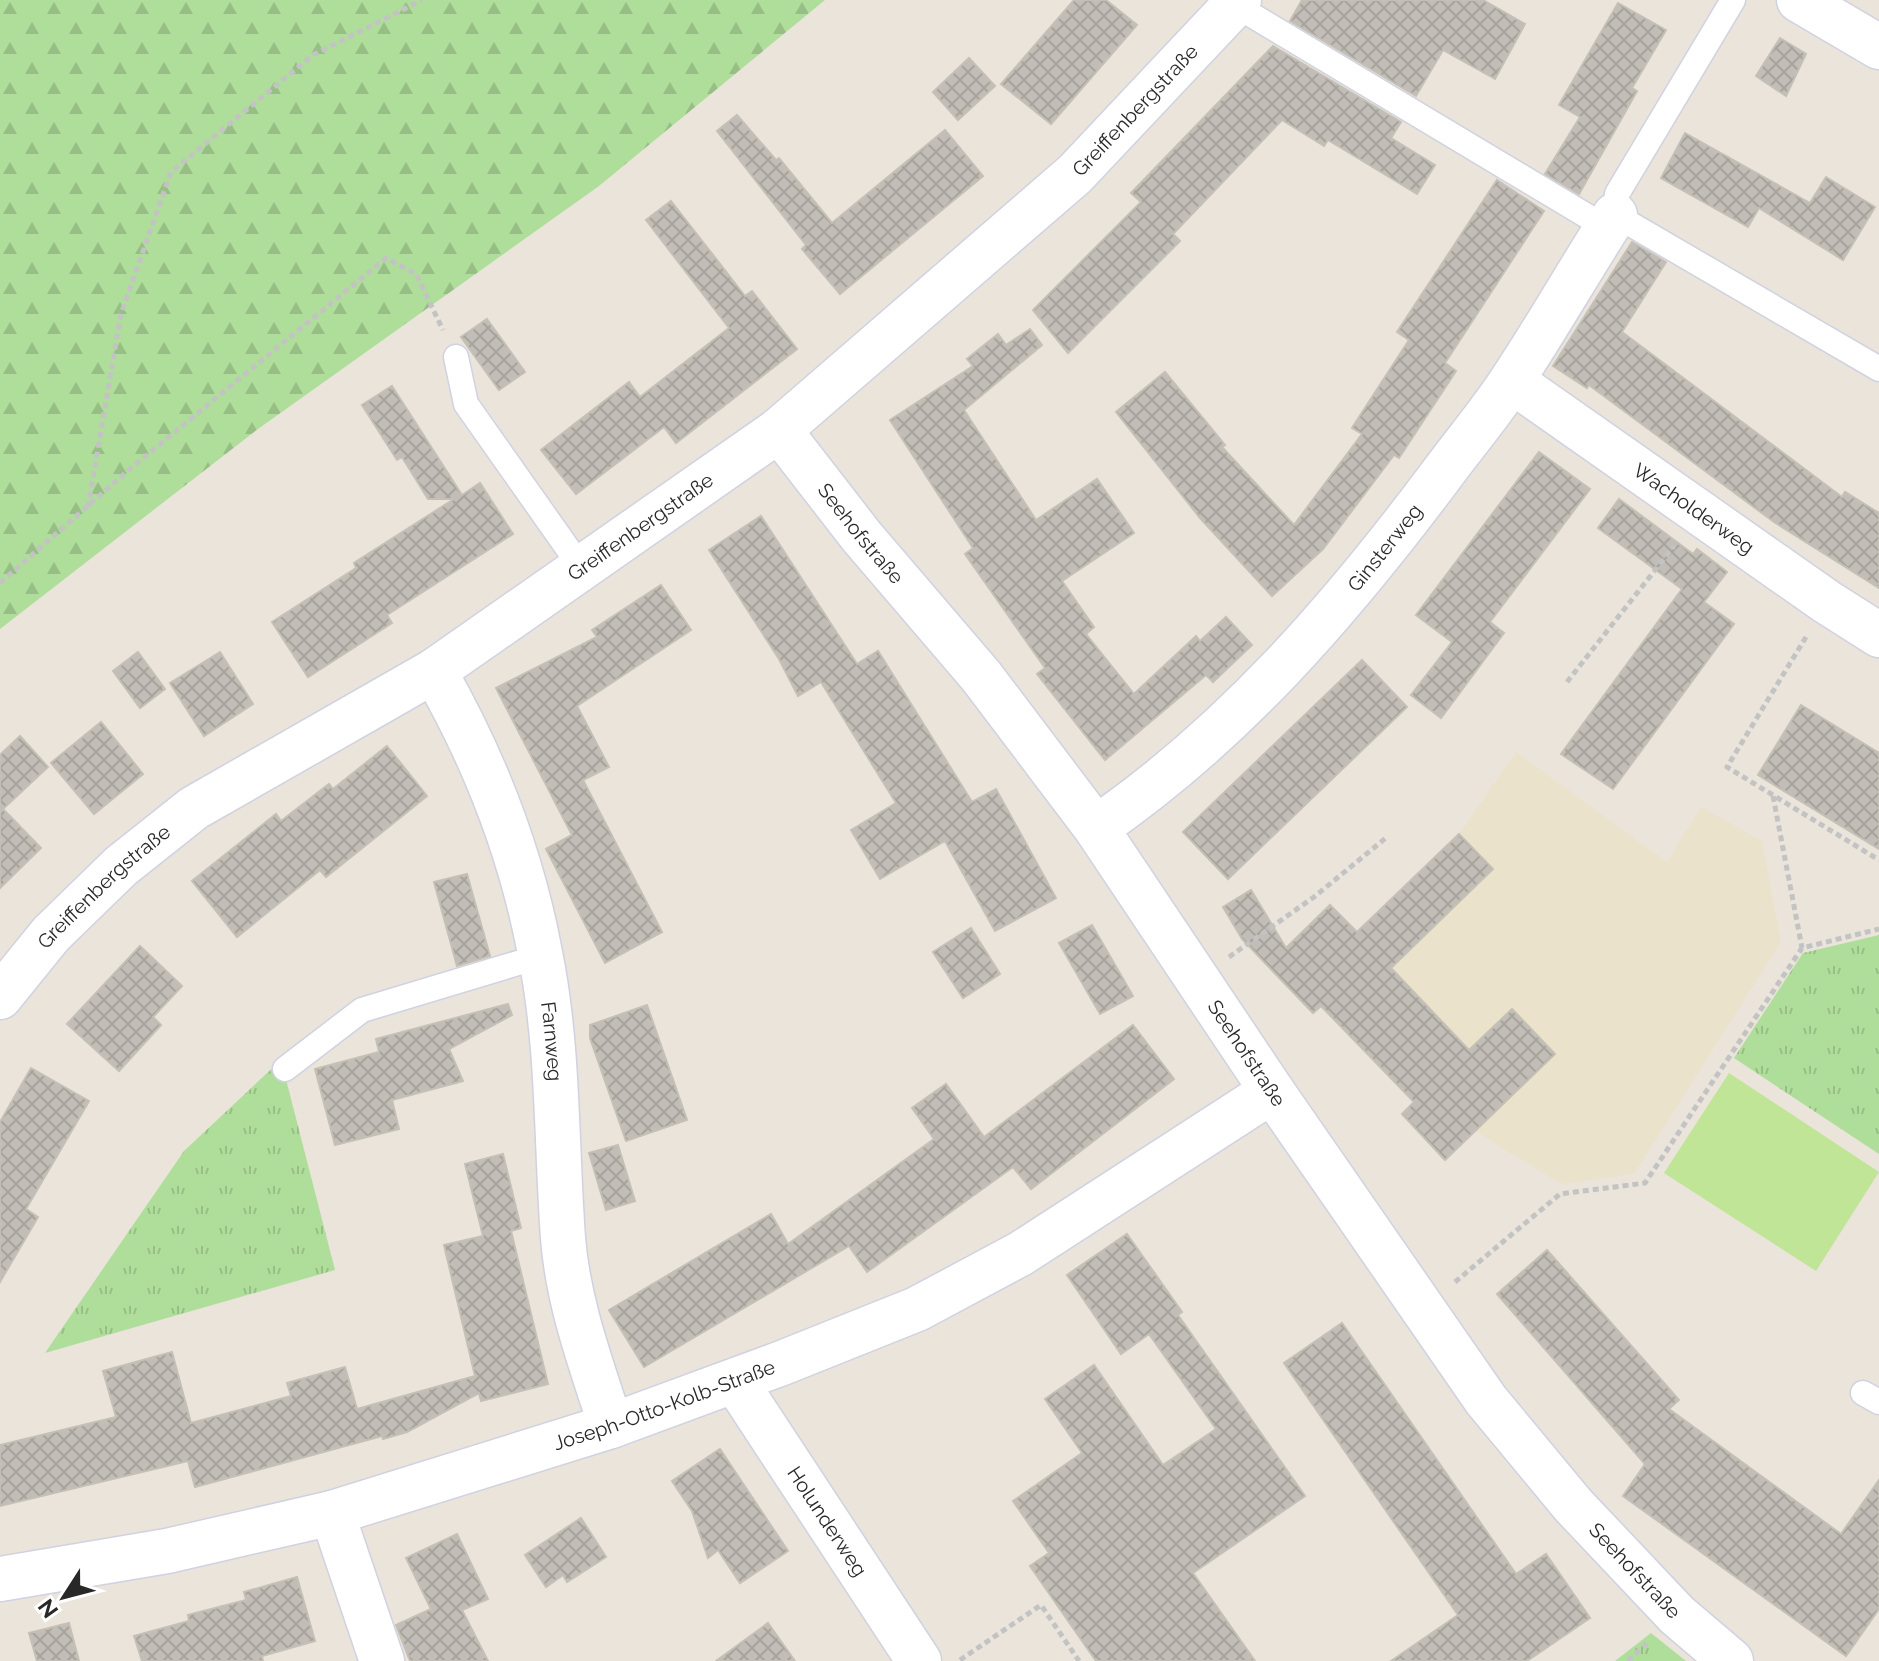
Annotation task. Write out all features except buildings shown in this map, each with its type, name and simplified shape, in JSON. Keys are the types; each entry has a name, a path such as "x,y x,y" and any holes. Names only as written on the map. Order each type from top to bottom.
{"street":[{"path":"1799,0 1879,47"},
{"name":"Greiffenbergstraße","path":"0,997 51,934 121,866 194,808 434,671 583,570 779,430 1075,174 1237,2"},
{"name":"Ginsterweg","path":"1096,828 1149,791 1285,666 1369,572 1512,381 1611,221"},
{"name":"Wacholderweg","path":"1512,381 1827,602 1879,635"},
{"name":"Seehofstraße","path":"779,430 862,537 981,676 1096,828 1272,1091 1486,1400 1573,1505 1677,1615 1731,1661"},
{"name":"Farnweg","path":"434,671 491,781 523,875 541,956 559,1129 563,1240 574,1309 611,1426"},
{"name":"Joseph-Otto-Kolb-Straße","path":"0,1579 167,1551 332,1513 611,1426 735,1381 917,1309 1007,1261 1272,1091"},
{"name":"Holunderweg","path":"735,1381 919,1661"},
{"path":"332,1513 382,1661"}],"lane":[{"path":"1611,221 1617,194 1733,0"},
{"path":"1237,2 1611,221 1879,369"},
{"path":"456,357 466,404 583,570"},
{"path":"285,1069 362,1010 541,956"}],"path":[{"path":"88,507 121,314 171,172 313,55 422,0"},
{"path":"0,583 386,258 416,274 456,357"},
{"path":"1567,682 1700,514"},
{"path":"1827,602 1727,767 1879,860"},
{"path":"1773,796 1802,948"},
{"path":"1199,978 1314,897 1387,837"},
{"path":"1424,1308 1560,1194 1645,1183 1802,948 1879,929"},
{"path":"959,1661 1041,1605 1079,1661"}],"shaded area":[{"path":"1516,752 1667,862 1701,807 1762,841 1781,942 1634,1174 1561,1184 1475,1131 1445,1160 1402,1114 1414,1101 1322,1006 1313,1013 1267,965 1330,905 1357,932 1459,834"}],"green space":[{"path":"0,0 825,0 599,186 258,429 0,629"},
{"path":"1879,935 1879,1154 1734,1058 1803,953"},
{"path":"281,1060 335,1270 45,1353 184,1151"},
{"path":"1729,1073 1879,1172 1816,1271 1664,1173"},
{"path":"1651,1633 1686,1661 1615,1661"}]}
